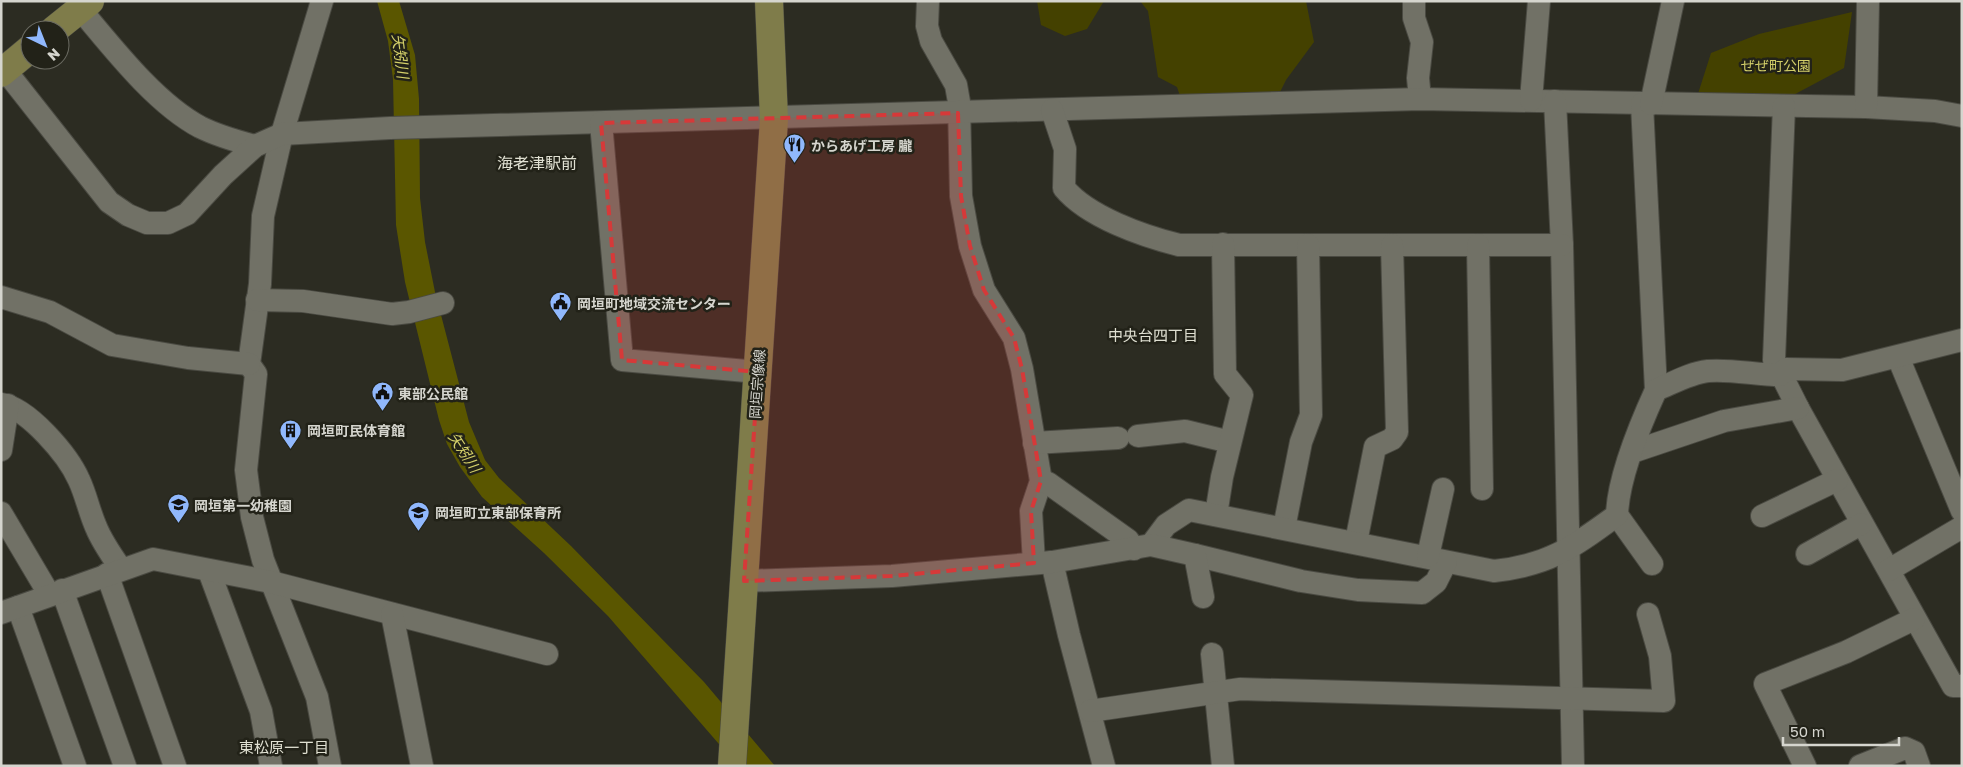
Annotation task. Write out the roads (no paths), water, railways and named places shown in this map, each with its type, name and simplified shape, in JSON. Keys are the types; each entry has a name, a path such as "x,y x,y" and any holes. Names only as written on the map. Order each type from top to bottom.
{"main road":[{"name":"岡垣宗像線","path":"732,763 774,119 770,1"},
{"path":"66,20 85,5"},
{"path":"3,71 20,57"}],"street":[{"path":"322,1 282,134 263,216 260,284 249,364 256,374 246,470 252,517 271,582 317,697 330,766"},
{"path":"928,1 927,26 931,41 956,85 961,196 968,237 984,290 1014,338 1022,369 1041,481 1031,512 1043,562 1069,635 1104,766"},
{"path":"1414,1 1414,18 1422,42 1418,78 1420,99"},
{"path":"1531,100 1539,1"},
{"path":"1652,564 1617,515 1617,500 1640,426 1656,390 1646,104 1673,1"},
{"path":"1866,107 1868,1"},
{"path":"85,5 130,68 163,100 198,126 222,137 255,146"},
{"path":"3,71 110,202 128,215 147,223 168,223 187,214 255,146 282,134 390,128 774,119 1420,99 1866,107 1935,111 1962,116"},
{"path":"1555,101 1562,245 1573,766"},
{"path":"1784,106 1774,360 1780,375 1889,570 1914,619 1953,686 1962,686"},
{"path":"1052,110 1065,149 1064,188 1071,197 1121,227 1154,239 1179,245 1562,245"},
{"path":"601,123 622,360 758,372"},
{"path":"1216,515 1230,442 1242,395 1225,374 1223,244"},
{"path":"1284,528 1301,442 1310,415 1308,245"},
{"path":"1356,542 1375,447 1392,439 1397,432 1392,245"},
{"path":"1478,245 1482,489"},
{"path":"1,297 50,312 112,345 188,358 249,364"},
{"path":"257,300 303,301 392,314 409,312 443,303"},
{"path":"1656,390 1691,375 1708,371 1780,375 1786,369 1842,370 1962,340"},
{"path":"1898,357 1962,511"},
{"path":"1,450 4,404 34,422 71,464 80,480 114,572 175,766"},
{"path":"1632,452 1724,422 1798,408"},
{"path":"1034,443 1185,431 1230,442"},
{"path":"1762,516 1837,480"},
{"path":"1041,481 1048,483 1128,540 1142,547"},
{"path":"744,581 892,576 1043,562 1142,547 1195,555 1301,581 1358,590 1422,593 1436,582 1443,489"},
{"path":"1142,547 1166,525 1189,510 1494,571 1517,569 1568,550 1617,515"},
{"path":"1,513 56,592 125,766"},
{"path":"1807,554 1862,524"},
{"path":"1889,570 1962,527"},
{"path":"1195,555 1203,597"},
{"path":"75,766 8,605 56,592 153,559 271,582 547,654"},
{"path":"208,571 262,711 271,766"},
{"path":"392,614 422,766"},
{"path":"1090,711 1240,690 1664,701 1660,656 1648,614"},
{"path":"1805,766 1765,684 1846,652 1914,619"},
{"path":"1212,654 1223,766"},
{"path":"1860,766 1905,748 1914,752 1919,766"}],"water":[{"name":"矢矧川","path":"377,1 399,1 415,55 419,99 420,198 425,242 435,292 469,422 485,460 499,478 571,546 704,682 775,766 738,766 608,616 544,553 482,497 460,467 447,444 439,420 405,282 396,225 393,79 388,41"}],"place":[{"name":"からあげ工房 朧","path":"795,164"},
{"name":"岡垣町地域交流センター","path":"561,322"},
{"name":"東部公民館","path":"382,412"},
{"name":"岡垣町民体育館","path":"291,449"},
{"name":"岡垣第一幼稚園","path":"178,524"},
{"name":"岡垣町立東部保育所","path":"419,531"}],"district":[{"name":"海老津駅前","path":"537,163"},
{"name":"中央台四丁目","path":"1153,335"},
{"name":"東松原一丁目","path":"284,747"}],"park label":[{"name":"ぜぜ町公園","path":"1776,65"}]}
